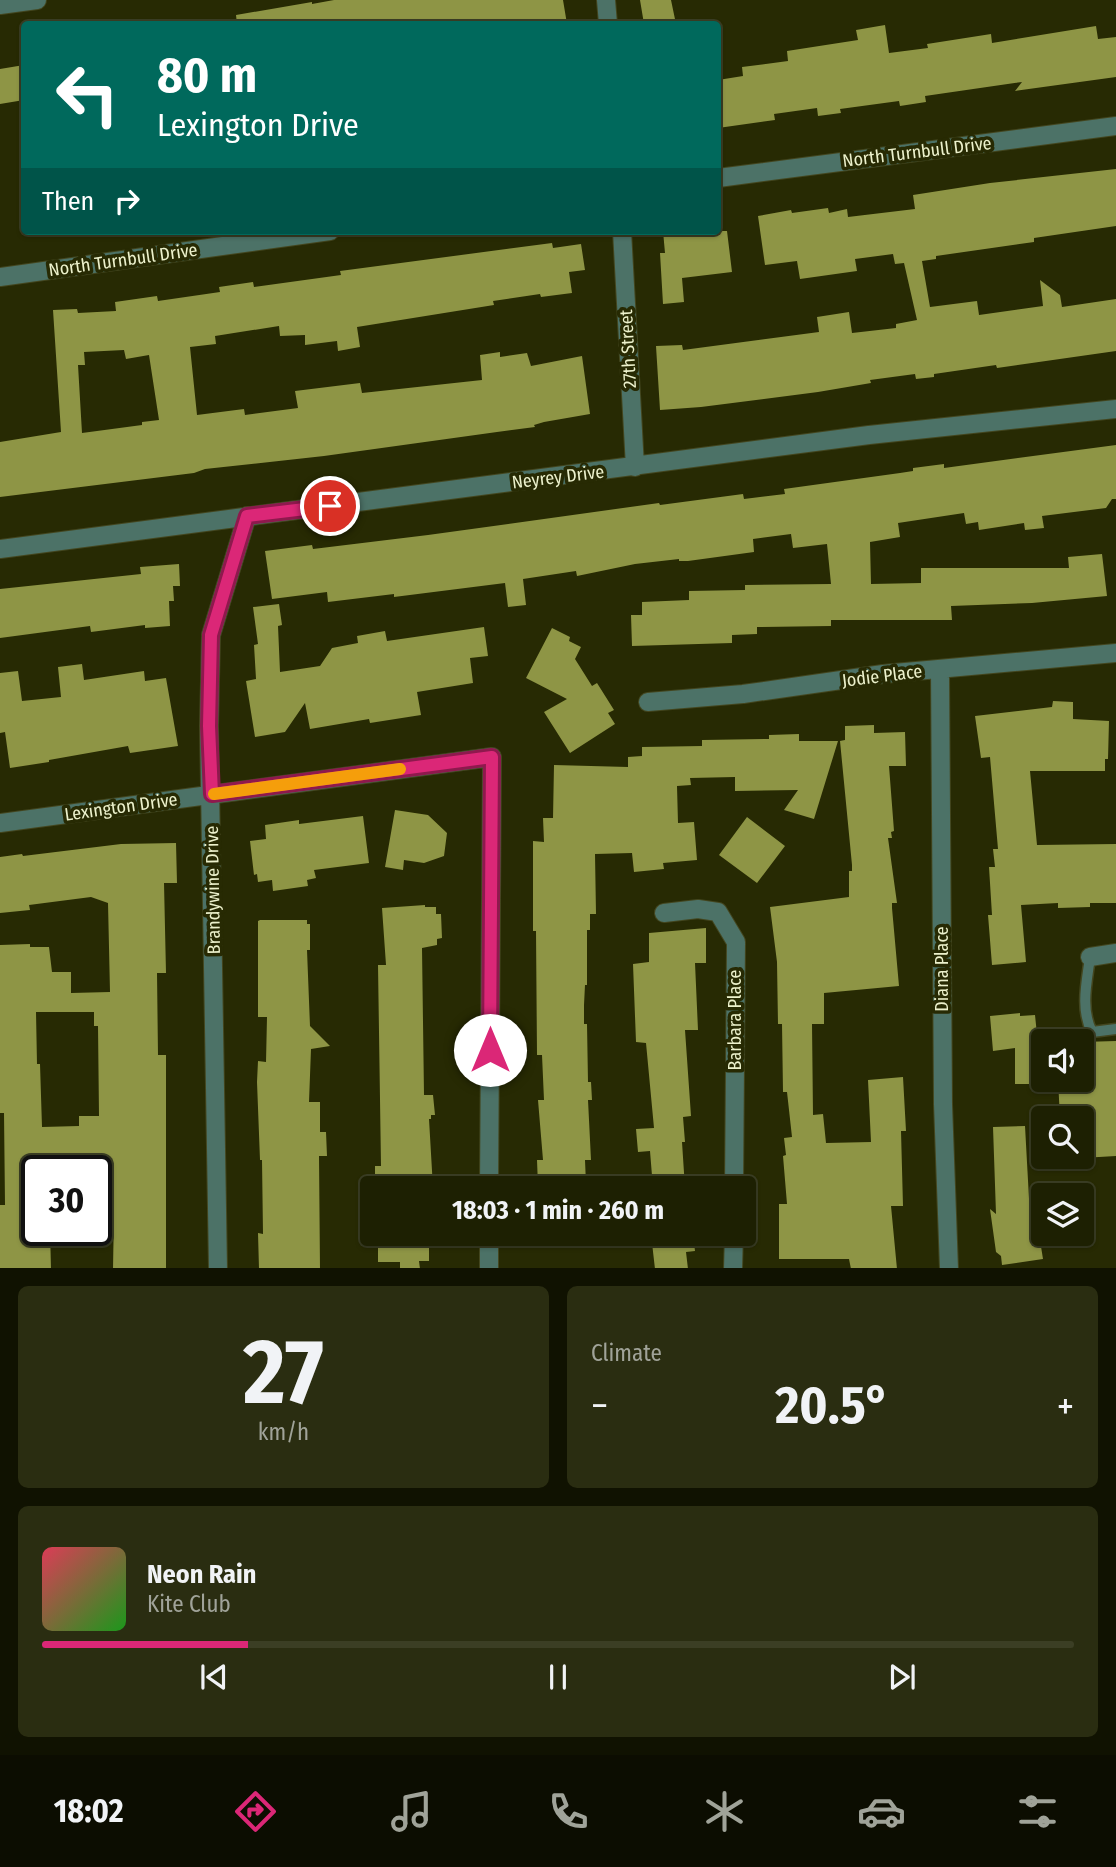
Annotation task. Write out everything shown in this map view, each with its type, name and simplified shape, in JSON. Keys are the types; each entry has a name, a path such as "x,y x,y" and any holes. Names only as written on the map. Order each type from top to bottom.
{"street":[{"path":"0,5 37,0"},
{"path":"606,0 608,21"},
{"name":"North Turnbull Drive","path":"721,178 1116,126"},
{"name":"North Turnbull Drive","path":"0,277 301,235"},
{"name":"27th Street","path":"622,235 635,467"},
{"name":"Neyrey Drive","path":"0,549 869,435 1116,409"},
{"name":"Brandywine Drive","path":"218,1268 209,726 211,635 247,516"},
{"name":"Jodie Place","path":"648,702 743,694 883,674 1116,653"},
{"name":"Diana Place","path":"940,669 943,1104 949,1268"},
{"name":"Lexington Drive","path":"0,823 492,757 489,1176"},
{"name":"Barbara Place","path":"664,913 698,909 718,912 736,942 734,1176"},
{"path":"1090,957 1116,953"},
{"path":"489,1246 489,1268"},
{"path":"733,1268 734,1246"}],"lane":[{"path":"1090,957 1085,1003 1086,1021 1092,1032 1116,1029"}],"building":[{"path":"334,0 563,0 566,21 237,21 236,15"},
{"path":"640,0 671,0 675,21 644,21"},
{"path":"885,25 889,53 928,48 927,44 991,34 992,43 1096,26 1098,39 1116,37 1116,77 1015,91 1022,82 925,96 926,102 900,106 899,101 840,109 841,113 818,116 817,108 774,114 775,120 721,128 721,80 743,76 742,67 788,61 787,51 858,40 856,30"},
{"path":"21,66 21,100 0,104 0,69"},
{"path":"1116,169 1116,226 1034,238 1034,242 936,256 936,259 922,261 930,307 977,301 979,315 1043,306 1040,280 1060,295 1062,307 1116,299 1116,351 997,368 996,365 934,374 934,377 916,379 915,374 870,380 871,383 818,392 660,410 656,346 682,345 683,350 819,332 817,317 849,312 852,333 896,328 896,324 917,320 904,263 895,264 893,254 855,259 857,271 800,279 797,261 765,265 758,216 791,210 792,213 828,208 829,213 847,209 848,217 915,209 913,195 990,183"},
{"path":"721,231 727,231 732,272 682,278 684,302 663,304 660,253 665,253 663,235 721,235"},
{"path":"552,243 553,248 581,244 585,270 569,272 572,293 541,297 540,294 493,301 494,305 357,327 360,347 338,351 337,341 305,345 305,335 280,336 279,326 215,336 216,344 190,347 197,415 244,409 245,415 298,408 295,391 360,383 362,393 482,380 480,355 500,352 500,357 527,353 531,366 582,356 590,414 544,422 534,425 535,427 0,497 0,442 61,432 53,310 77,309 78,313 116,311 115,302 157,296 158,301 220,292 219,287 253,282 254,287 341,275 340,271","holes":["124,350 126,359 149,355 159,420 142,422 142,425 82,433 78,365 85,365 84,352"]},
{"path":"1116,445 1116,499 1112,499 1106,508 1042,516 1044,528 1025,530 1024,523 979,530 978,522 966,524 964,513 898,523 900,537 870,542 871,584 921,583 921,568 1069,568 1068,557 1102,554 1107,596 1032,603 951,606 952,620 831,620 831,626 757,627 757,634 732,635 732,643 632,646 631,615 642,615 642,602 689,600 689,591 745,590 745,585 831,584 827,544 793,548 791,534 753,539 754,552 688,561 679,559 635,564 577,576 576,571 523,579 526,605 508,607 505,583 328,602 327,592 272,599 265,551 312,545 313,549 428,535 659,503 743,494 744,499 785,494 784,489 913,471 913,468 944,464 944,468"},
{"path":"179,564 180,586 173,586 174,601 169,601 170,626 145,628 145,625 91,632 90,626 0,638 0,589 141,574 140,567"},
{"path":"279,604 282,625 278,626 280,672 320,666 332,648 358,643 357,636 385,631 387,641 484,627 488,656 470,658 473,683 417,692 421,715 370,723 369,719 310,729 305,703 285,732 255,737 246,681 256,679 254,645 258,644 253,607"},
{"path":"552,628 570,637 569,641 581,647 575,659 592,686 597,683 614,710 608,713 615,724 570,753 544,712 567,699 526,678"},
{"path":"82,664 84,680 144,671 145,681 166,678 178,746 130,753 128,746 10,768 5,732 0,733 0,673 18,671 22,701 61,697 58,667"},
{"path":"1053,701 1073,702 1073,719 1109,721 1108,759 1105,759 1105,771 1030,771 1037,845 1116,844 1116,903 1090,903 1090,907 1058,908 1058,903 1021,905 1026,962 992,965 988,915 992,915 989,867 995,867 993,849 998,849 990,757 981,758 975,716 1052,707"},
{"path":"874,725 874,733 905,732 906,766 889,766 894,831 891,832 892,838 888,838 897,903 892,903 892,908 899,986 824,993 824,1024 812,1024 813,1115 823,1114 826,1143 871,1142 868,1080 903,1077 906,1131 901,1131 903,1206 891,1206 897,1268 851,1268 849,1259 779,1259 779,1204 787,1204 784,1138 792,1137 787,1092 783,1092 782,1024 778,1024 777,962 770,907 849,897 849,871 852,871 852,865 840,741 845,740 845,726"},
{"path":"799,734 799,741 838,741 814,819 784,810 798,790 735,791 735,777 690,778 691,785 677,786 678,823 694,822 697,860 663,863 664,869 634,872 632,853 595,854 596,914 590,914 590,930 587,930 587,985 584,1005 588,1082 591,1082 592,1100 588,1100 591,1160 585,1160 586,1176 538,1176 537,1160 543,1160 538,1100 544,1100 542,1055 537,1055 533,841 544,842 543,818 553,818 554,765 628,767 628,757 642,756 642,747 702,746 702,740 769,739 769,735"},
{"path":"395,810 428,815 447,833 444,856 424,863 404,860 403,870 385,867"},
{"path":"363,816 369,863 314,870 316,878 307,880 308,886 273,891 272,880 258,882 257,874 254,875 250,841 266,839 265,825 299,820 299,824"},
{"path":"747,817 785,846 757,883 719,855"},
{"path":"176,843 177,883 164,883 166,973 157,973 158,1055 166,1055 166,1268 113,1268 112,1155 21,1155 21,1246 50,1246 51,1268 0,1268 0,1205 5,1205 4,1113 0,1113 0,945 30,944 30,947 49,947 52,972 71,972 71,993 110,992 108,903 91,897 29,905 30,910 0,913 0,857 121,844","holes":["36,1012 94,1012 94,1026 98,1026 99,1116 79,1116 79,1126 42,1127"]},
{"path":"425,905 436,907 436,914 441,914 442,938 437,939 437,945 422,948 424,1095 433,1095 435,1115 431,1115 429,1119 432,1176 375,1176 375,1166 381,1166 378,965 386,965 382,908"},
{"path":"307,920 307,924 310,924 310,950 307,950 310,1026 330,1046 311,1049 309,1102 320,1102 320,1132 326,1132 327,1156 319,1156 320,1268 259,1268 258,1233 263,1234 257,1082 258,1061 266,1062 267,1017 258,1017 258,921"},
{"path":"706,928 706,963 695,963 698,1030 685,1030 691,1116 683,1117 684,1176 652,1176 650,1151 638,1152 636,1129 654,1128 646,1043 636,1042 633,964 649,962 649,933"},
{"path":"1020,1013 1020,1016 1035,1015 1036,1029 1031,1029 1031,1084 1015,1084 1015,1048 993,1051 990,1016"},
{"path":"1116,1041 1116,1156 1094,1157 1094,1106 1059,1106 1059,1092 1094,1092 1094,1042"},
{"path":"1025,1126 1031,1246 1041,1246 1043,1259 1002,1265 1001,1256 996,1252 990,1209 996,1214 993,1127"},
{"path":"378,1246 429,1246 429,1261 419,1261 420,1268 400,1268 400,1262 378,1262"},
{"path":"652,1246 694,1246 695,1251 686,1252 688,1268 655,1268"}],"slow traffic":[{"path":"214,794 400,769"}],"route":[{"path":"330,506 247,516 211,635 209,726 212,794 492,757 490,1050"}]}
